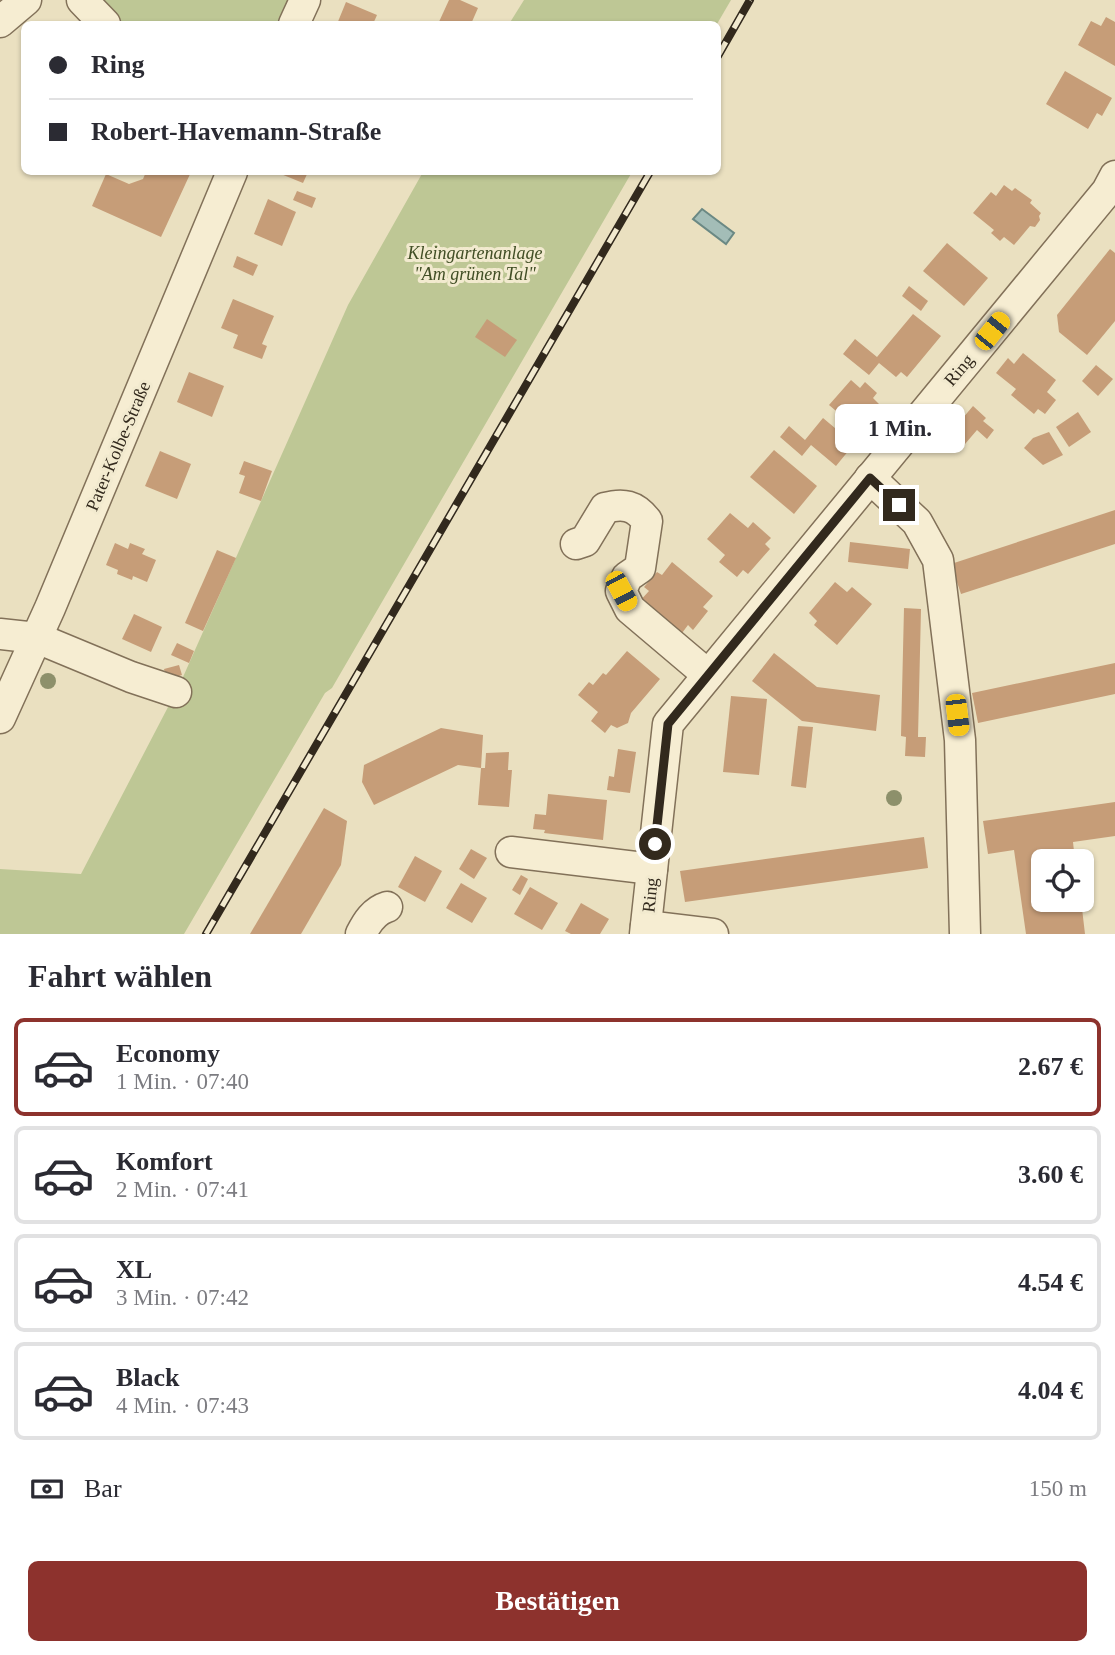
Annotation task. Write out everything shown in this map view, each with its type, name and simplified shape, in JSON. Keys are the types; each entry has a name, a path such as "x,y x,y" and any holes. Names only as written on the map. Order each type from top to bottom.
{"street":[{"path":"0,22 26,0"},
{"path":"82,0 102,21"},
{"path":"295,21 305,0"},
{"name":"Pater-Kolbe-Straße","path":"0,718 37,638 231,175"},
{"name":"Ring","path":"646,930 668,724 1107,191 1115,176"},
{"path":"870,478 917,522 938,560 960,740 965,934"},
{"path":"576,544 585,541 605,508 620,504 638,509 647,521 640,568 627,577 621,591 630,609 708,675"},
{"path":"0,634 37,638 131,677 176,692"},
{"path":"511,852 652,869"},
{"path":"361,934 379,909 387,907"},
{"path":"646,930 713,934"}],"green space":[{"path":"82,0 305,0 295,21 102,21"},
{"path":"524,0 731,0 719,21 511,21"},
{"name":"Kleingartenanlage \"Am grünen Tal\"","path":"421,175 630,175 332,688 325,693 184,934 0,934 0,869 81,874 179,686 348,305"}],"water":[{"path":"702,209 734,233 726,244 693,219"}],"building":[{"path":"449,0 460,0 478,8 472,21 439,21"},
{"path":"346,2 377,15 374,21 338,21"},
{"path":"1106,17 1115,22 1115,66 1078,45 1091,21 1101,26"},
{"path":"1065,71 1112,98 1102,116 1097,113 1088,129 1046,104"},
{"path":"106,175 129,184 143,179 145,175 190,175 161,237 92,206"},
{"path":"283,175 307,175 303,183"},
{"path":"1004,185 1012,191 1015,188 1032,200 1030,203 1041,213 1035,227 1030,226 1014,245 1004,237 1000,241 991,233 994,230 973,213 991,192 996,196"},
{"path":"297,191 316,198 312,208 293,200"},
{"path":"268,199 296,212 282,246 254,234"},
{"path":"947,243 988,278 964,306 923,271"},
{"path":"1110,249 1115,253 1115,321 1087,355 1059,332 1057,315"},
{"path":"237,256 258,265 253,276 233,267"},
{"path":"909,286 928,301 921,311 902,296"},
{"path":"233,299 274,316 262,344 267,346 262,359 233,348 238,335 221,328"},
{"path":"913,314 941,336 907,377 901,372 896,377 879,363 869,375 843,354 855,339 877,357"},
{"path":"487,319 517,340 505,357 475,337"},
{"path":"1023,353 1056,380 1047,392 1056,400 1045,414 1038,409 1034,414 1011,395 1016,389 996,373 1008,358 1014,364"},
{"path":"1096,365 1113,379 1098,396 1082,381"},
{"path":"189,372 224,386 212,417 177,402"},
{"path":"851,380 860,388 865,382 877,393 873,398 882,407 871,420 861,411 855,417 847,410 842,416 829,405"},
{"path":"973,406 986,418 983,421 994,430 987,439 977,430 965,444 951,432"},
{"path":"1078,412 1091,432 1069,447 1056,427"},
{"path":"823,418 854,444 836,466 811,445 802,456 780,437 789,426 805,440"},
{"path":"1049,432 1063,455 1043,465 1024,448 1033,438"},
{"path":"774,450 817,486 794,514 750,477"},
{"path":"160,451 191,464 177,499 145,486"},
{"path":"244,461 272,471 261,501 239,493 245,476 239,474"},
{"path":"1115,510 1115,544 961,594 951,564"},
{"path":"730,513 748,528 753,522 771,538 765,544 770,549 748,574 743,570 737,577 719,562 725,555 707,539"},
{"path":"850,542 910,549 908,569 848,562"},
{"path":"115,543 128,549 130,543 145,549 142,554 156,560 147,582 133,576 132,580 117,574 118,570 106,565"},
{"path":"217,550 236,558 203,631 185,623"},
{"path":"672,562 713,596 703,607 708,611 693,630 688,625 679,637 638,603 649,591 644,587 657,572 662,575"},
{"path":"835,582 847,592 852,587 872,604 837,645 814,625 817,621 809,613"},
{"path":"904,608 921,609 918,737 926,737 925,757 905,756 906,737 901,736"},
{"path":"134,614 162,627 151,652 122,639"},
{"path":"177,643 194,651 189,663 171,655"},
{"path":"627,651 660,679 631,713 628,723 617,728 611,725 605,733 591,721 598,712 578,695 589,682 593,685 603,673 606,675"},
{"path":"774,653 817,687 880,695 876,731 802,721 752,681"},
{"path":"1115,663 1115,694 978,723 972,693"},
{"path":"179,665 182,675 167,680 164,669"},
{"path":"731,696 767,699 759,775 723,772"},
{"path":"798,726 813,727 806,788 791,786"},
{"path":"441,728 483,735 481,768 458,765 374,805 362,782 364,765"},
{"path":"618,749 636,752 630,793 607,790 609,776 614,777"},
{"path":"509,752 508,770 512,770 509,807 478,805 481,768 485,768 486,753"},
{"path":"548,794 607,800 603,840 544,833 545,830 533,829 535,814 546,815"},
{"path":"1115,802 1115,836 1073,842 1074,849 1031,849 1031,912 1082,912 1085,934 1026,934 1014,850 988,854 983,821"},
{"path":"324,808 347,821 341,865 301,934 250,934"},
{"path":"924,837 928,868 685,902 680,871"},
{"path":"471,849 487,858 474,879 459,869"},
{"path":"415,856 442,871 425,902 398,887"},
{"path":"521,875 528,879 520,895 512,890"},
{"path":"461,883 487,898 472,923 446,908"},
{"path":"530,887 558,903 542,930 514,914"},
{"path":"581,903 609,919 600,934 571,934 565,931"}],"railway":[{"path":"721,51 750,0"},
{"path":"206,934 648,175"}],"route":[{"path":"655,844 668,724 870,478 899,505"}]}
